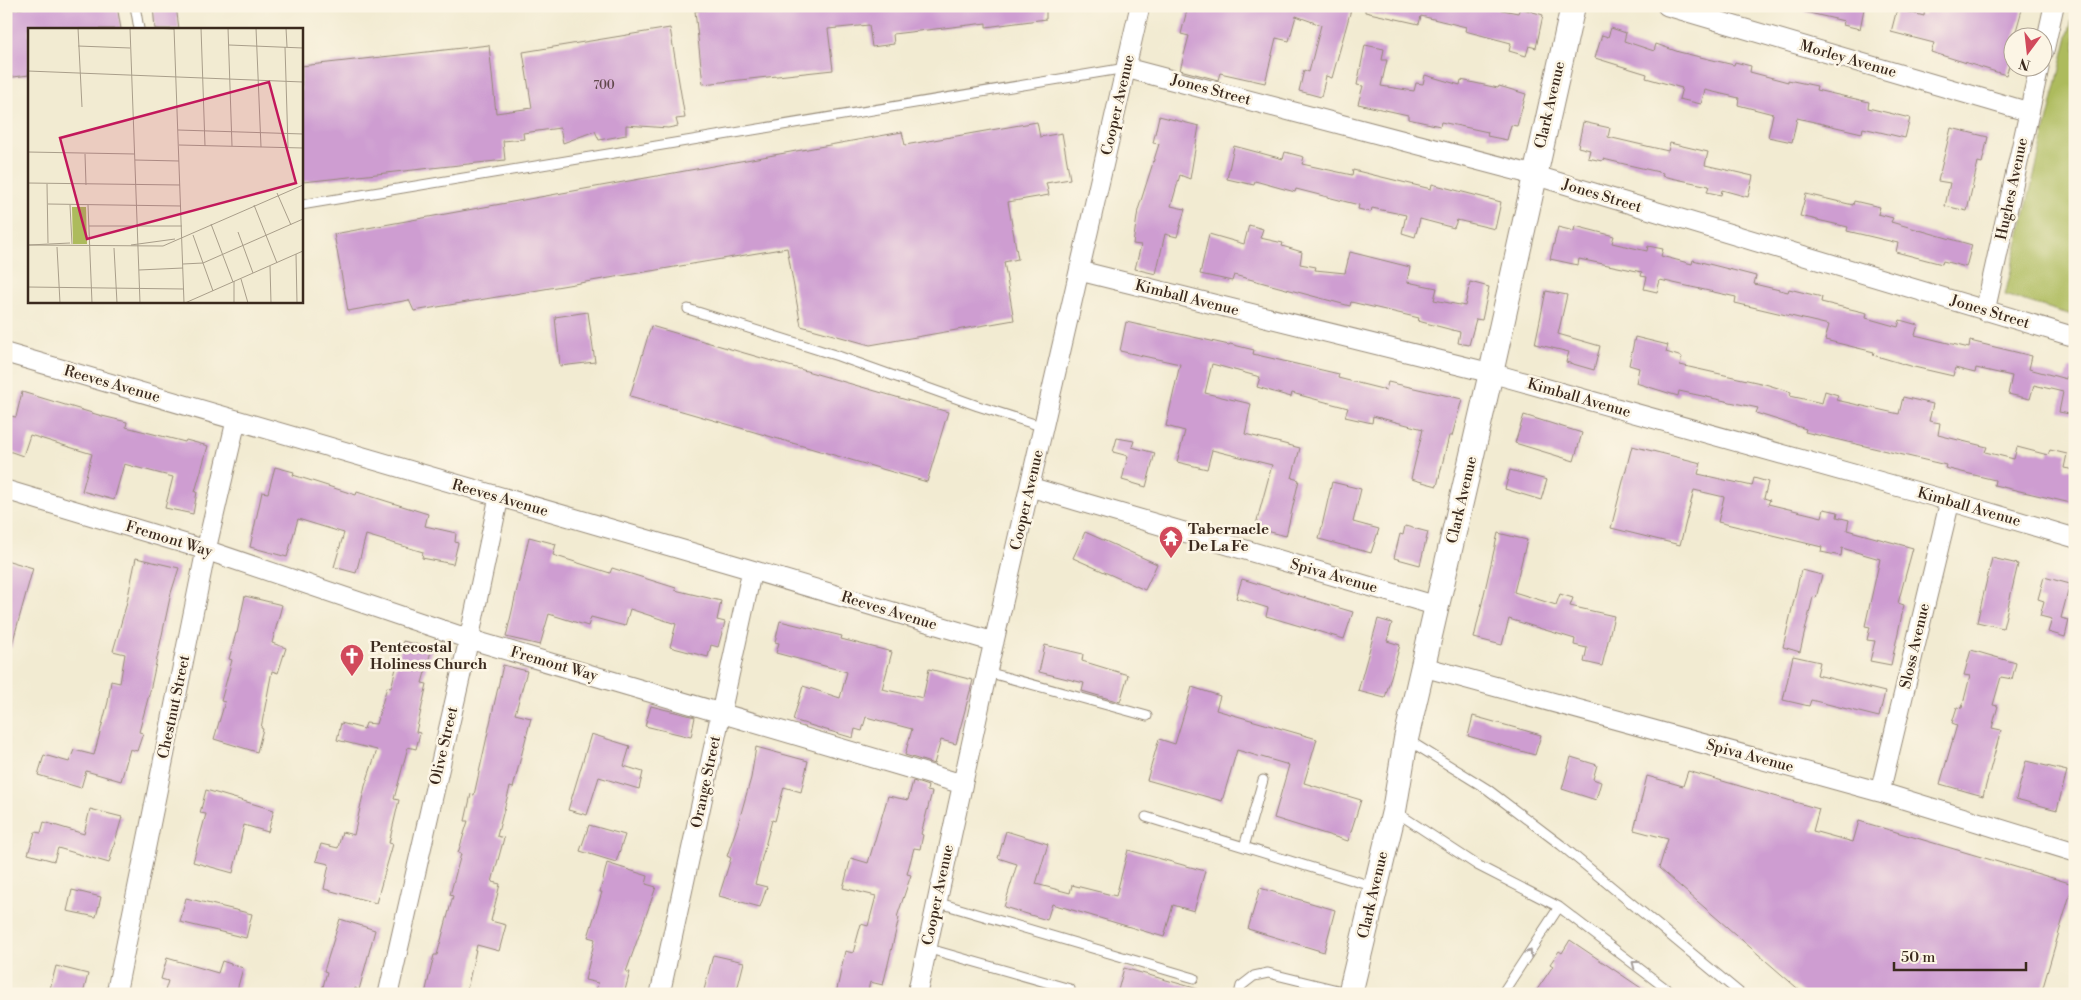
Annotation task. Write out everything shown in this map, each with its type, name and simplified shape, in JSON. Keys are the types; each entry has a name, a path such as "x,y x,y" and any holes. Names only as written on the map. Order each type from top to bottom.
{"street":[{"name":"Cooper Avenue","path":"917,994 987,672 1140,6"},
{"name":"Clark Avenue","path":"1350,993 1394,811 1406,739 1491,373 1573,6"},
{"name":"Morley Avenue","path":"1667,6 2029,112"},
{"path":"2049,28 2054,6"},
{"name":"Jones Street","path":"1126,68 1534,176 2075,337"},
{"name":"Hughes Avenue","path":"1986,311 2038,78"},
{"name":"Kimball Avenue","path":"1080,271 1491,373 1950,501 2075,538"},
{"name":"Reeves Avenue","path":"6,353 994,642"},
{"name":"Chestnut Street","path":"116,994 206,550 236,421"},
{"name":"Spiva Avenue","path":"1030,487 1437,606"},
{"name":"Fremont Way","path":"6,490 206,550 469,639 962,784"},
{"name":"Olive Street","path":"388,994 469,639 499,497"},
{"name":"Sloss Avenue","path":"1880,792 1950,501"},
{"name":"Orange Street","path":"660,994 752,570"},
{"name":"Spiva Avenue","path":"1424,667 1880,792 2075,852"}],"lane":[{"path":"135,6 139,28"},
{"path":"302,205 1126,68"},
{"path":"688,309 838,356 978,406 1044,427"},
{"path":"987,672 1147,716"},
{"path":"1406,739 1487,789 1561,845 1741,994"},
{"path":"1244,847 1263,780"},
{"path":"1394,811 1477,865 1559,908 1674,994"},
{"path":"1146,817 1375,888"},
{"path":"936,902 1194,978"},
{"path":"1502,994 1559,908"},
{"path":"926,948 1070,989"},
{"path":"1239,994 1241,986 1254,976 1268,972 1350,993"}],"green space":[{"path":"2075,7 2075,316 2005,295"}],"building":[{"path":"33,6 117,6 121,28 28,28 28,75 6,78 6,11"},
{"path":"153,6 176,6 179,28 155,28"},
{"path":"737,6 1046,6 1046,19 986,27 986,23 893,34 894,44 872,47 869,25 828,29 833,70 703,84 695,11"},
{"path":"1197,6 1352,6 1332,78 1326,76 1321,97 1299,91 1304,70 1309,72 1321,25 1296,16 1289,41 1276,38 1265,83 1220,73 1218,80 1180,70 1189,36 1181,34 1187,10 1196,12"},
{"path":"1365,6 1481,6 1518,13 1520,8 1543,15 1536,48 1529,46 1526,56 1509,51 1511,43 1465,31 1466,27 1421,16 1419,24 1365,12"},
{"path":"1806,6 1851,6 1864,9 1860,29 1843,25 1844,21 1805,12"},
{"path":"1925,6 2023,6 2017,28 2004,28 2004,74 1931,52 1934,43 1891,32 1897,9 1924,16"},
{"path":"670,28 685,118 676,119 678,126 668,128 626,125 626,135 599,140 595,131 563,143 560,128 523,133 524,139 503,141 505,160 303,182 302,66 489,45 496,113 532,108 523,52"},
{"path":"1611,28 1626,33 1624,41 1654,51 1656,44 1679,52 1734,65 1735,62 1751,66 1750,72 1788,82 1788,80 1817,86 1816,90 1869,102 1868,108 1910,118 1905,138 1863,128 1862,133 1797,118 1792,142 1768,137 1773,114 1738,105 1739,98 1705,90 1701,104 1679,99 1682,88 1646,78 1647,74 1595,58 1602,35 1608,37"},
{"path":"1365,45 1384,49 1382,60 1387,60 1381,86 1414,91 1416,83 1423,84 1425,75 1460,85 1461,80 1498,88 1499,86 1526,94 1517,126 1511,125 1507,140 1487,136 1488,132 1441,122 1440,126 1408,119 1408,115 1358,104 1363,86 1357,85"},
{"path":"1159,116 1199,126 1190,179 1180,175 1171,206 1185,209 1177,237 1165,234 1156,274 1135,269 1141,245 1133,244 1138,210 1159,144 1153,143"},
{"path":"1037,122 1040,137 1062,133 1070,179 1046,183 1049,195 1008,202 1018,259 1004,262 1014,320 870,345 801,326 787,248 414,311 409,300 348,311 334,234 902,132 905,145"},
{"path":"1583,122 1610,128 1608,137 1668,151 1670,143 1708,152 1705,165 1753,176 1748,197 1722,190 1721,195 1707,192 1709,186 1662,176 1663,173 1603,159 1602,161 1588,158 1590,150 1578,147"},
{"path":"1951,128 1988,137 1982,163 1978,162 1967,211 1945,206 1950,183 1938,181"},
{"path":"1234,146 1283,159 1285,152 1304,157 1302,164 1352,175 1353,170 1431,189 1432,184 1501,202 1495,229 1457,220 1454,228 1420,219 1415,237 1402,233 1406,215 1372,208 1371,212 1358,209 1359,205 1296,189 1295,192 1255,181 1254,185 1227,179"},
{"path":"1806,194 1853,205 1854,201 1880,207 1878,214 1893,218 1891,222 1972,245 1966,267 1943,261 1942,264 1896,252 1898,243 1847,231 1848,227 1800,216"},
{"path":"1249,225 1263,229 1260,238 1283,243 1282,246 1302,252 1300,264 1316,267 1315,270 1345,273 1350,252 1410,267 1407,282 1437,288 1434,300 1465,306 1470,282 1489,287 1482,320 1476,319 1469,345 1458,343 1460,332 1418,321 1419,318 1351,302 1350,306 1234,275 1232,281 1200,274 1209,234 1244,244"},
{"path":"1575,226 1614,236 1612,243 1647,251 1648,246 1663,249 1661,256 1692,264 1693,260 1756,276 1754,284 1788,292 1789,289 1822,297 1821,302 1867,313 1866,318 1898,327 1900,320 1918,325 1915,335 1969,348 1970,341 2032,356 2029,369 2066,379 2069,368 2075,368 2075,415 2059,412 2063,392 2034,385 2030,399 2008,394 2012,376 1976,368 1975,373 1955,368 1953,376 1914,367 1873,355 1874,352 1825,340 1829,325 1735,303 1736,297 1660,280 1657,292 1644,289 1647,277 1641,276 1642,272 1579,259 1578,265 1550,259 1558,227 1574,231"},
{"path":"1546,291 1567,295 1558,334 1600,346 1594,370 1566,362 1569,352 1535,344"},
{"path":"588,312 595,362 560,366 555,317"},
{"path":"1126,322 1254,350 1253,354 1339,374 1338,378 1386,390 1388,382 1462,399 1452,436 1449,436 1437,486 1411,479 1423,429 1373,416 1372,423 1345,417 1348,408 1292,393 1291,397 1257,387 1260,377 1212,364 1205,393 1251,404 1245,434 1300,448 1292,478 1299,480 1286,536 1255,528 1272,465 1212,450 1207,469 1177,462 1185,431 1166,426 1180,364 1120,351"},
{"path":"651,326 948,412 927,482 630,396"},
{"path":"1635,337 1668,345 1666,352 1682,357 1680,365 1765,384 1791,392 1790,396 1822,403 1825,391 1838,395 1836,400 1899,414 1903,397 1933,404 1929,421 1940,423 1938,435 1987,447 1985,452 2014,459 2017,447 2048,455 2050,450 2067,454 2064,468 2075,470 2075,504 1994,485 1995,480 1945,468 1946,465 1805,432 1806,429 1756,413 1758,408 1679,391 1678,396 1636,383 1639,368 1629,365"},
{"path":"22,392 127,422 126,427 208,446 195,492 197,492 193,514 165,508 173,477 124,464 114,500 82,491 92,454 30,435 23,456 6,450 6,424 10,416 16,417"},
{"path":"1524,415 1582,433 1574,461 1515,443"},
{"path":"1117,438 1134,441 1132,447 1155,453 1146,487 1122,480 1128,456 1113,452"},
{"path":"1632,446 1701,463 1698,474 1752,486 1754,478 1768,482 1764,498 1770,500 1768,504 1822,517 1824,509 1838,512 1837,517 1849,520 1847,530 1913,548 1898,603 1904,605 1891,665 1870,661 1875,641 1867,640 1870,627 1865,626 1880,559 1842,548 1841,556 1821,552 1822,547 1718,522 1724,497 1694,490 1680,545 1611,528"},
{"path":"275,467 294,472 293,475 356,495 357,492 428,514 425,526 456,533 455,542 458,543 453,564 422,558 423,552 366,535 356,573 334,567 344,533 298,519 287,557 250,547 262,492 268,493"},
{"path":"1510,470 1547,480 1541,500 1505,489"},
{"path":"1332,482 1361,489 1353,522 1379,529 1371,553 1319,539"},
{"path":"1405,526 1428,532 1420,565 1394,558 1400,534 1403,535"},
{"path":"1085,532 1157,564 1145,590 1073,558"},
{"path":"1498,533 1527,540 1514,592 1556,605 1560,594 1573,598 1570,606 1614,616 1602,666 1584,662 1587,648 1574,645 1575,639 1509,619 1502,645 1474,638"},
{"path":"529,537 556,544 553,555 610,573 612,568 676,588 675,590 721,601 717,620 725,622 718,647 711,645 708,657 670,647 676,624 630,609 625,626 591,617 588,626 549,614 540,645 506,637"},
{"path":"136,558 179,568 171,593 150,691 139,732 143,733 137,751 130,749 121,781 86,771 81,788 38,775 44,755 69,762 74,750 94,755 108,702 111,681 120,683 125,654 113,651 126,606"},
{"path":"1992,558 2018,564 2003,628 1977,622"},
{"path":"6,560 33,568 11,648 6,648"},
{"path":"1801,570 1822,575 1816,598 1813,597 1800,652 1783,647"},
{"path":"2044,577 2070,584 2061,618 2069,620 2065,637 2048,632 2052,619 2040,616 2044,601 2038,599"},
{"path":"1242,579 1353,612 1344,639 1266,616 1268,608 1236,598"},
{"path":"245,596 282,605 272,643 286,648 278,673 272,671 261,728 263,729 257,752 214,739 225,702 221,701 232,660 229,659"},
{"path":"1378,619 1392,623 1387,641 1400,645 1385,698 1358,691"},
{"path":"780,621 842,636 841,639 892,652 882,689 923,698 929,669 973,680 956,744 941,740 934,764 905,755 912,729 866,717 862,731 855,729 853,738 793,720 803,686 840,698 847,672 776,653 779,643 775,642"},
{"path":"403,641 432,648 422,683 427,684 416,732 420,733 416,749 408,747 394,799 399,800 389,843 393,844 376,903 324,889 329,864 316,861 321,844 338,848 342,832 354,835 365,786 377,750 337,740 341,723 364,729 366,723 376,724 387,687 391,688"},
{"path":"1045,645 1083,654 1082,661 1128,675 1120,702 1082,691 1084,683 1039,672"},
{"path":"1971,650 2016,663 2012,679 2001,677 1993,705 1998,706 1992,728 2001,730 1983,796 1940,784 1957,725 1952,723 1957,707 1962,708 1970,676 1964,675"},
{"path":"1793,656 1820,662 1817,675 1885,692 1879,717 1811,700 1809,706 1783,700"},
{"path":"503,665 527,671 515,714 531,718 513,788 510,787 497,836 504,838 492,882 500,884 491,921 506,925 499,951 477,945 466,994 425,994 434,955 437,955 453,896 450,895 461,854 458,853 468,821 465,821 471,794 474,795"},
{"path":"1192,687 1220,696 1216,710 1317,739 1304,783 1361,800 1348,841 1274,818 1289,765 1237,750 1222,801 1147,780 1159,739 1175,744"},
{"path":"651,706 695,717 691,737 645,726"},
{"path":"1473,716 1541,735 1535,755 1468,736"},
{"path":"591,734 630,746 624,766 643,772 639,789 599,777 587,815 568,810"},
{"path":"756,747 808,761 801,792 784,787 775,821 772,820 755,884 767,887 760,907 719,896 731,858 727,856 751,778"},
{"path":"1571,757 1597,765 1593,779 1601,782 1596,800 1562,789"},
{"path":"2026,761 2067,771 2057,810 2016,799"},
{"path":"1688,771 1819,809 1813,831 1853,842 1859,821 2073,884 2041,994 1804,994 1659,868 1668,839 1634,830 1647,776 1683,786"},
{"path":"913,781 928,786 927,791 932,792 921,834 923,835 920,849 914,848 907,874 911,875 897,917 899,918 883,985 870,982 867,994 836,994 845,951 853,953 861,924 868,926 876,896 843,888 851,858 868,863 888,796 908,800"},
{"path":"206,790 274,810 268,832 244,825 233,873 193,862 206,814 200,813"},
{"path":"90,809 122,817 109,863 58,848 54,861 28,854 35,832 41,833 44,822 84,834"},
{"path":"589,825 625,835 616,862 580,851"},
{"path":"1006,831 1048,844 1036,884 1070,893 1072,885 1116,896 1128,850 1205,871 1194,911 1173,905 1164,937 1052,904 1047,920 1004,907 1017,864 998,858"},
{"path":"607,863 648,876 646,884 656,887 626,972 630,972 624,994 595,994 598,983 585,980 595,939 588,937 602,892 600,892"},
{"path":"1260,888 1335,910 1324,952 1248,929"},
{"path":"72,890 101,897 96,917 67,911"},
{"path":"186,898 252,914 246,938 180,922"},
{"path":"340,919 375,930 359,990 355,988 354,994 321,994 327,972 324,971"},
{"path":"1570,940 1650,994 1534,994 1553,966 1550,964 1559,951 1562,953"},
{"path":"713,955 744,962 736,994 703,994"},
{"path":"167,958 218,973 222,961 243,968 236,994 164,994 168,981 161,979"},
{"path":"56,966 88,974 83,994 69,994 50,989"},
{"path":"1124,968 1198,989 1198,994 1117,994"}],"place":[{"name":"Tabernacle De La Fe","path":"1171,559"},
{"name":"Pentecostal Holiness Church","path":"352,677"}]}
